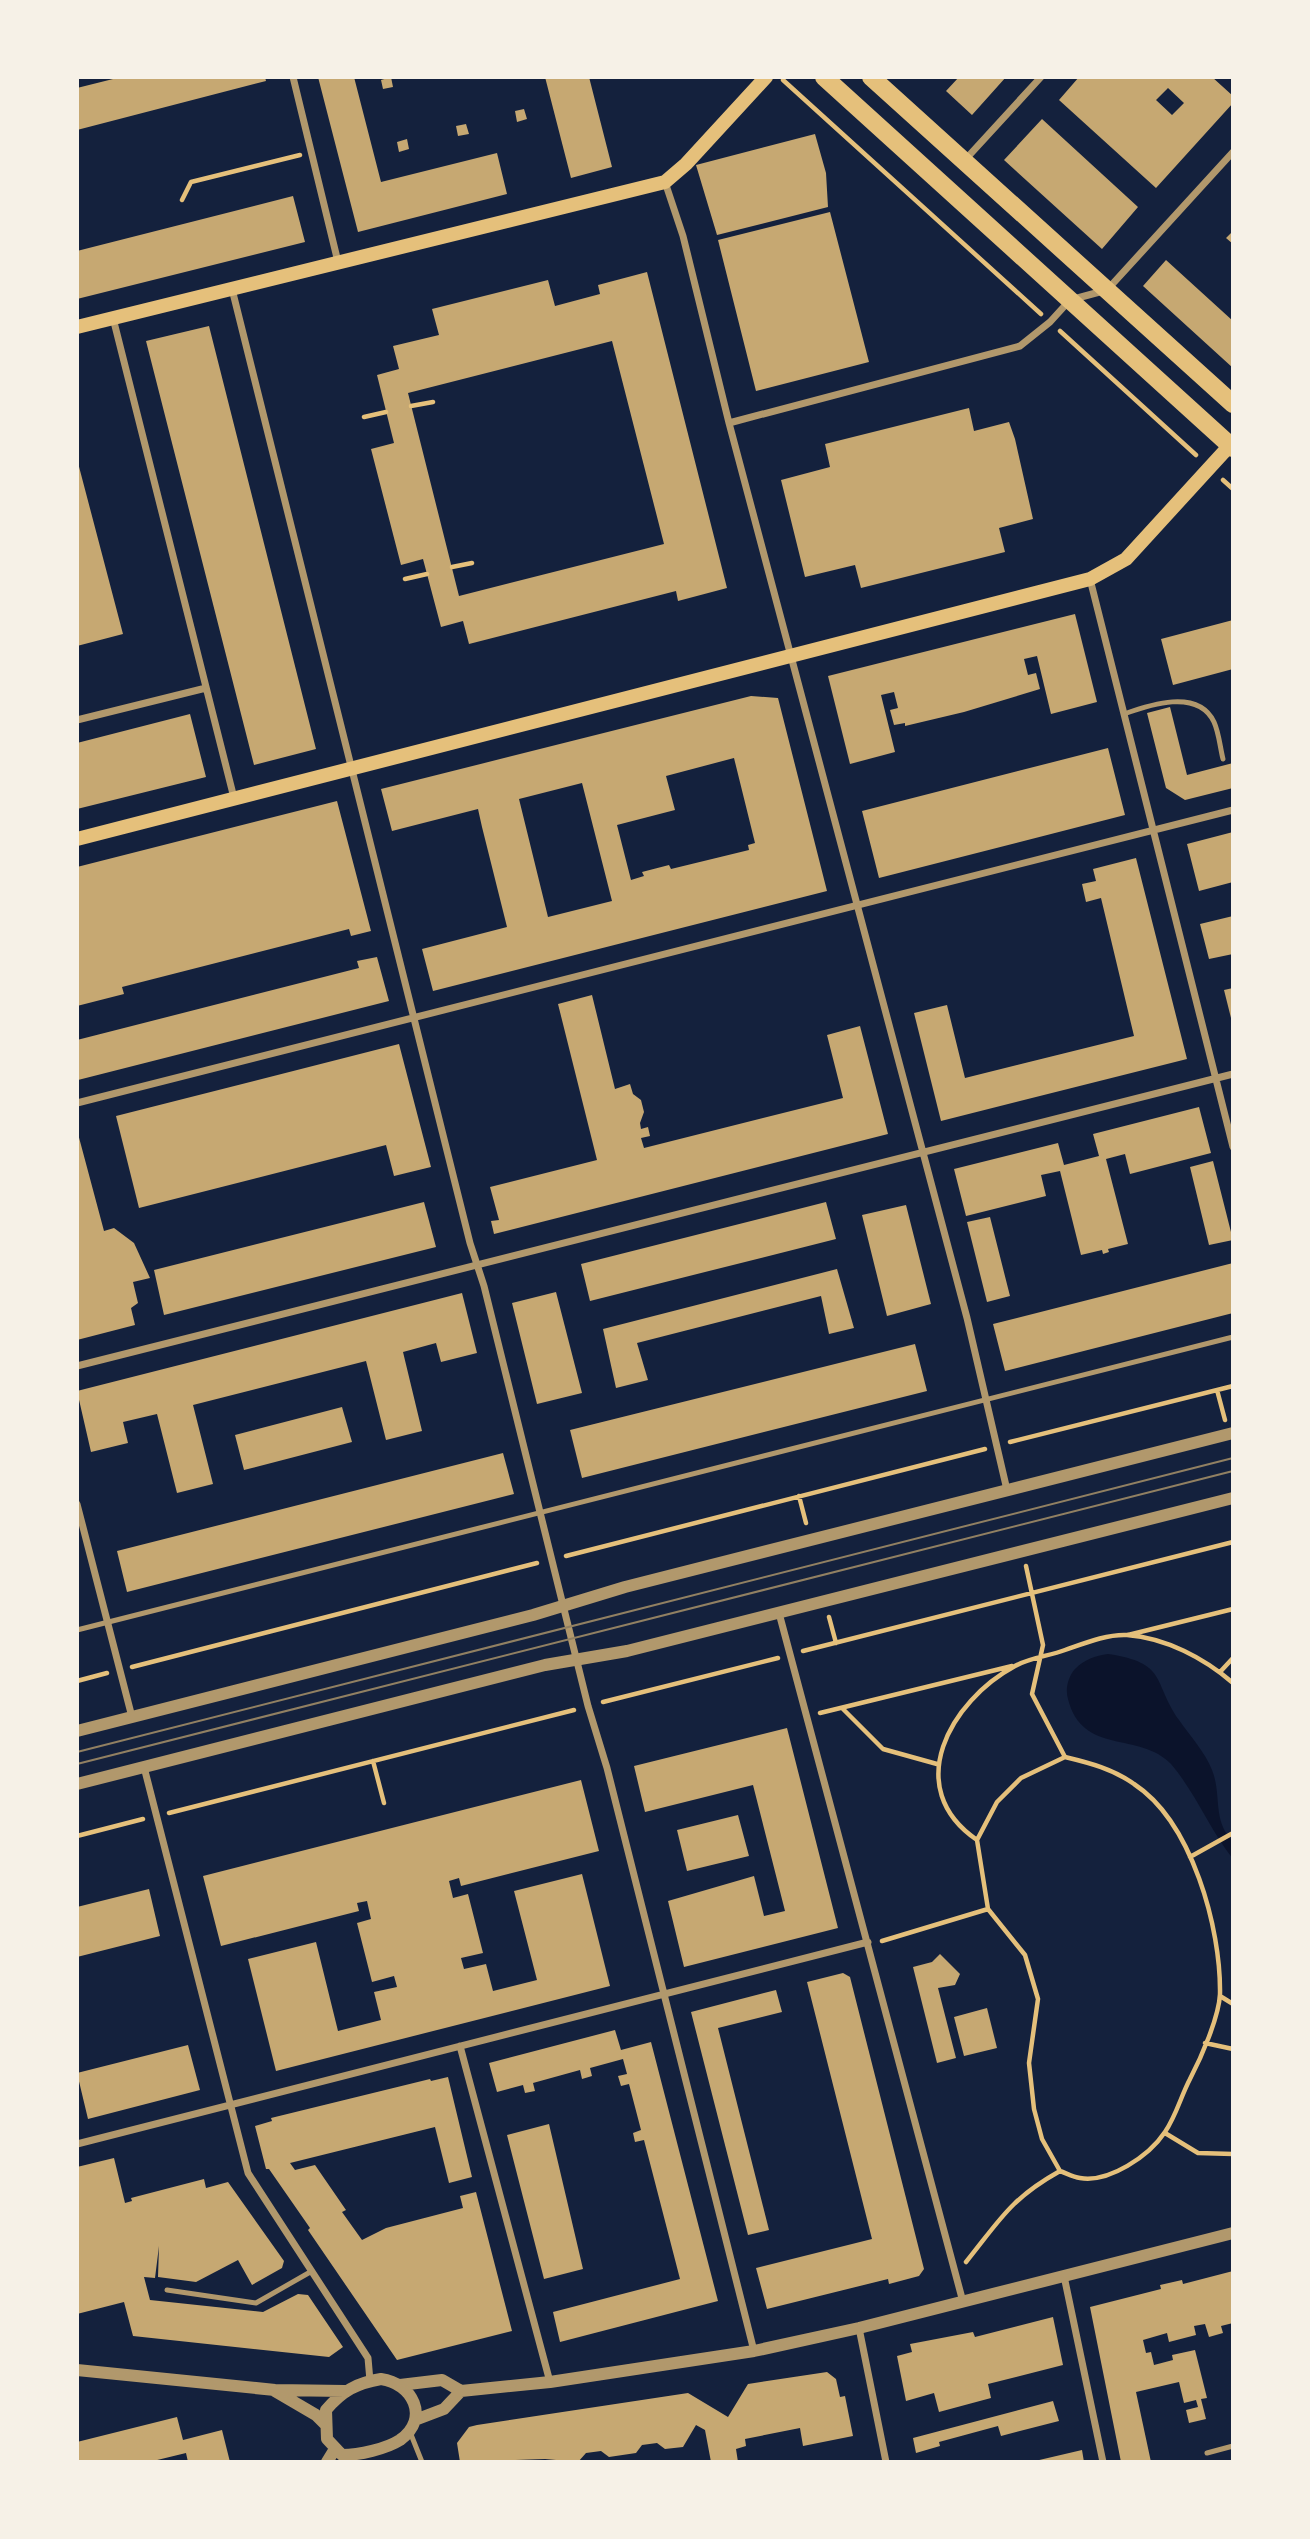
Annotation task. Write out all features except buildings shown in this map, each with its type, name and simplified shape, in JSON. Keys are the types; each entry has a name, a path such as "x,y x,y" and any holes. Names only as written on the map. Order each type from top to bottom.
{"main road":[{"path":"77,327 665,182 686,164 766,77"},
{"path":"77,839 1090,579 1126,559 1232,445 824,77"},
{"path":"871,77 1233,404"}],"street":[{"path":"293,77 338,262"},
{"path":"964,161 1041,77"},
{"path":"729,423 1020,346 1050,322 1070,300 1107,290 1233,152"},
{"path":"665,182 683,236 729,423 967,1318 1007,1490"},
{"path":"232,289 477,1268 754,2351"},
{"path":"113,318 234,798"},
{"path":"1090,579 1233,1147"},
{"path":"77,720 206,688"},
{"path":"77,1103 1233,810"},
{"path":"77,1366 477,1268 1233,1074"},
{"path":"77,1731 564,1606 595,1595 1231,1434"},
{"path":"77,1784 545,1665 779,1613 1233,1497"},
{"path":"77,1504 132,1717"},
{"path":"779,1613 963,2302"},
{"path":"144,1767 248,2173 368,2358 370,2381"},
{"path":"77,2144 867,1942"},
{"path":"460,2046 551,2382"},
{"path":"400,2385 442,2380 461,2391 551,2382 754,2351 859,2328 1233,2233"},
{"path":"1064,2276 1103,2462"},
{"path":"859,2328 886,2462"},
{"path":"77,2370 275,2390 345,2391 370,2381 391,2380 414,2399 417,2414 401,2439 368,2456 342,2455 327,2438 325,2424 326,2410 345,2391"},
{"path":"275,2390 316,2415 325,2424"},
{"path":"412,2425 444,2409 461,2391"},
{"path":"327,2462 335,2449"}],"lane":[{"path":"1124,714 1162,703 1192,703 1204,709 1213,721 1223,759"},
{"path":"77,1630 1233,1337"},
{"path":"167,2290 256,2303 312,2272"},
{"path":"412,2425 422,2462"},
{"path":"1207,2453 1233,2446"}],"path":[{"path":"780,77 1233,489"},
{"path":"182,200 191,182 311,153"},
{"path":"411,407 433,402"},
{"path":"364,418 386,412"},
{"path":"452,567 472,562"},
{"path":"405,579 427,574"},
{"path":"1010,1442 1233,1386"},
{"path":"1217,1390 1231,1434"},
{"path":"569,1555 982,1450"},
{"path":"799,1496 810,1540"},
{"path":"77,1836 1233,1542"},
{"path":"1023,1551 1041,1628 1041,1658 1032,1695 1065,1757"},
{"path":"137,1666 539,1563"},
{"path":"825,1600 836,1643"},
{"path":"808,1717 1017,1665 1107,1637 1128,1635 1233,1609"},
{"path":"1128,1635 1176,1648 1220,1672 1233,1683"},
{"path":"1220,1672 1233,1658"},
{"path":"977,1840 953,1820 941,1794 937,1764 947,1731 964,1708 990,1683 1017,1665"},
{"path":"77,1681 104,1674"},
{"path":"841,1708 883,1749 937,1764"},
{"path":"1065,1757 1105,1767 1136,1785 1164,1814 1190,1857 1206,1896 1220,1996 1205,2043 1165,2133 1137,2159 1107,2176 1081,2179 1059,2171 1042,2139 1034,2109 1029,2063 1038,1999 1025,1955 988,1909 977,1840 997,1802 1021,1778 1065,1757"},
{"path":"373,1761 384,1803"},
{"path":"1190,1857 1233,1833"},
{"path":"867,1942 886,1941 988,1909"},
{"path":"1220,1996 1233,2004"},
{"path":"1205,2043 1233,2049"},
{"path":"1165,2133 1198,2153 1233,2154"},
{"path":"955,2274 1008,2207 1032,2187 1059,2171"}],"water":[{"path":"1108,1654 1141,1663 1156,1676 1179,1720 1212,1770 1222,1825 1233,1841 1233,1859 1171,1764 1144,1748 1099,1736 1086,1729 1075,1717 1067,1695 1071,1676 1086,1660"}],"tram line":[{"path":"77,1752 1233,1458"},
{"path":"77,1764 1233,1471"}]}
